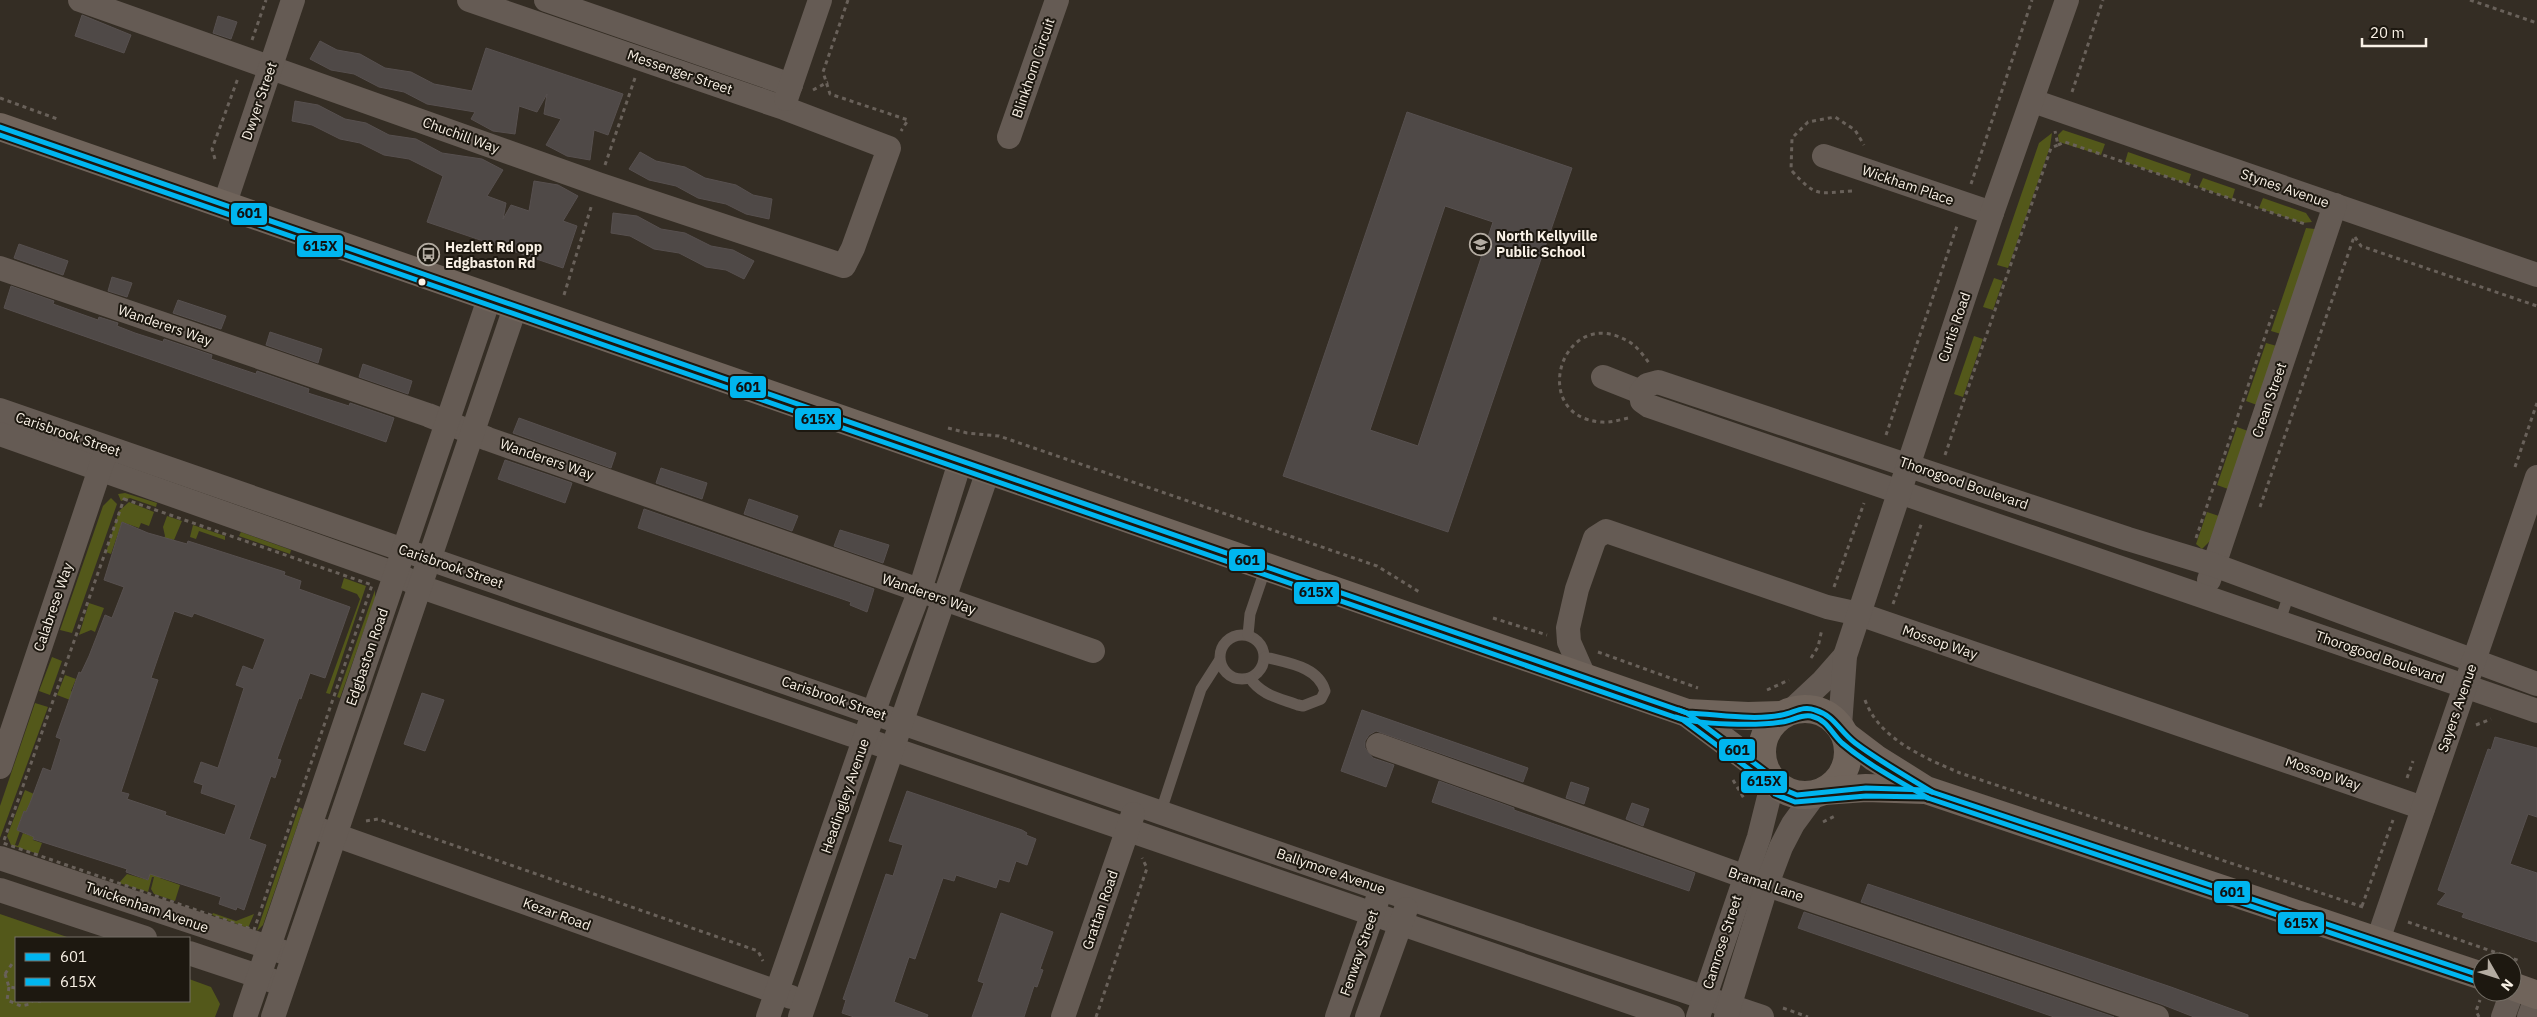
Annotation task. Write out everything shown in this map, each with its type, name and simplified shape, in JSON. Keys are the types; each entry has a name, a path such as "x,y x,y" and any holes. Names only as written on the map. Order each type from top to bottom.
{"main road":[{"path":"0,127 225,203 960,462 1267,566 1687,713 1748,716 1814,709 1832,718 1843,731 1875,758 1926,790 2378,940 2472,984"},
{"path":"1769,776 1762,762 1763,742 1767,731 1787,712"},
{"path":"1687,713 1769,776 1780,788 1797,795 1866,788 1926,790"},
{"path":"1819,792 1839,779 1847,763 1849,754 1843,731"}],"street":[{"name":"Chuchill Way","path":"80,0 598,184 844,266 853,248 889,148"},
{"name":"Dwyer Street","path":"225,203 293,0"},
{"name":"Messenger Street","path":"469,0 784,108 889,148"},
{"path":"784,108 820,0"},
{"name":"Blinkhorn Circuit","path":"1009,137 1057,0"},
{"name":"Curtis Road","path":"1843,731 1845,656 1992,213 2067,0"},
{"name":"Messenger Street","path":"552,1 791,85"},
{"path":"546,26 552,1"},
{"name":"Stynes Avenue","path":"2033,101 2537,275"},
{"name":"Wickham Place","path":"1824,156 1992,213"},
{"name":"Crean Street","path":"2203,596 2335,205"},
{"name":"Wanderers Way","path":"0,268 1094,651"},
{"name":"Edgbaston Road","path":"245,1017 490,296"},
{"name":"Edgbaston Road","path":"273,1017 471,432 516,305"},
{"name":"Thorogood Boulevard","path":"1603,378 1641,392"},
{"name":"Thorogood Boulevard","path":"2537,684 2214,565 2128,539 1658,382 1647,385 1641,392 1642,401 1649,406 2537,710"},
{"name":"Carisbrook Street","path":"0,410 103,457 396,574 420,586 893,747"},
{"name":"Carisbrook Street","path":"0,434 103,457 404,550 902,721"},
{"name":"Calabrese Way","path":"0,767 103,457"},
{"name":"Headingley Avenue","path":"768,1017 864,738 920,590 960,462"},
{"path":"802,1009 988,471"},
{"name":"Sayers Avenue","path":"2378,940 2537,477"},
{"name":"Mossop Way","path":"1584,676 1569,642 1568,628 1577,589 1592,545 1595,538 1606,531 1827,607 1859,614 1886,623 2423,808"},
{"name":"Curtis Road","path":"1787,712 1823,680 1845,656"},
{"name":"Ballymore Avenue","path":"902,721 1410,898 1700,1008 1762,1017"},
{"name":"Bramal Lane","path":"1378,745 1744,876 2156,1017"},
{"name":"Ballymore Avenue","path":"893,747 1674,1017"},
{"name":"Camrose Street","path":"1700,1008 1764,822 1769,776"},
{"name":"Camrose Street","path":"1728,1012 1767,884 1785,839 1819,792"},
{"name":"Grattan Road","path":"1064,1017 1137,803"},
{"name":"Kezar Road","path":"310,826 777,992 802,1009"},
{"name":"Twickenham Avenue","path":"0,858 294,956"},
{"name":"Fenway Street","path":"1337,1017 1382,889"},
{"path":"0,890 142,937"},
{"name":"Fenway Street","path":"1367,1017 1410,898"},
{"path":"190,953 284,985"},
{"path":"2522,994 2529,1017"},
{"path":"2503,1017 2513,1002"}],"lane":[{"path":"1248,635 1250,614 1267,566"},
{"path":"2280,621 2289,594"},
{"path":"1161,811 1201,689 1219,661 1220,653 1227,640 1233,636 1248,635 1260,644 1265,657 1261,670 1244,680 1231,677 1225,673 1219,661"},
{"path":"1250,678 1262,692 1298,705 1304,706 1321,699 1325,691 1317,675 1306,669 1265,657"}],"path":[{"path":"217,164 212,149 266,0"},
{"path":"848,0 823,72 830,94 908,120 889,148"},
{"path":"1880,455 2032,0"},
{"path":"2058,145 2055,131 2065,98 2072,92 2103,0"},
{"path":"2470,0 2537,23"},
{"path":"1938,474 2052,148 2065,142 2303,224 2327,228 2354,236 2361,246 2537,306"},
{"path":"2256,516 2354,236"},
{"path":"2193,546 2275,307"},
{"path":"1810,660 1818,647 1827,607 1871,483"},
{"path":"124,499 3,843 254,930 372,585"},
{"path":"1886,623 1929,502"},
{"path":"2472,734 2476,725 2497,717"},
{"path":"366,821 378,819 758,951 777,992"},
{"path":"1096,1017 1147,868 1138,851"},
{"path":"0,975 5,974 12,964 15,963"},
{"path":"5,974 10,988 7,1000 21,1006 31,1002"},
{"path":"10,988 15,988"},
{"path":"2478,1002 2476,1011 2479,1017"}],"green space":[{"path":"2063,130 2105,144 2101,155 2059,142 2058,135"},
{"path":"2052,133 2050,147 2008,268 1997,265 2039,143"},
{"path":"2128,152 2191,174 2188,184 2125,162"},
{"path":"2203,178 2235,189 2232,199 2199,187"},
{"path":"2263,198 2306,213 2312,222 2302,223 2259,208"},
{"path":"2306,228 2315,229 2281,334 2271,331"},
{"path":"1994,278 2003,281 1993,310 1983,307"},
{"path":"1974,336 1983,339 1963,397 1954,394"},
{"path":"2266,343 2277,346 2257,405 2246,401"},
{"path":"2237,427 2248,431 2228,489 2217,485"},
{"path":"125,493 157,503 156,507 130,498 121,501 118,494"},
{"path":"111,498 117,504 72,633 60,630 103,506"},
{"path":"129,502 154,512 149,526 141,523 139,528 122,522 111,554 106,552 119,511"},
{"path":"2207,512 2219,516 2210,541 2202,549 2196,544"},
{"path":"167,516 182,521 174,540 170,539 156,563 165,536 163,527"},
{"path":"193,525 225,536 225,540 199,531 196,539 190,537"},
{"path":"241,532 291,550 290,554 239,536"},
{"path":"344,578 366,586 330,694 326,693 360,599 357,594 341,588"},
{"path":"375,590 375,599 340,698 337,697"},
{"path":"89,603 104,608 95,632 91,630 79,635"},
{"path":"52,657 62,661 50,695 39,691"},
{"path":"65,675 76,679 71,691 81,695 78,703 57,695"},
{"path":"35,703 48,707 0,838 0,806"},
{"path":"25,790 34,794 26,812 24,811 17,830 20,831 15,845 18,846 23,833 34,837 33,840 42,843 38,854 11,845 7,836"},
{"path":"299,807 303,809 263,925 257,931"},
{"path":"151,869 162,873 160,878 180,885 175,901 154,894 151,889 154,877 152,877 148,892 119,883 127,874 148,880"},
{"path":"213,913 236,921 254,914 248,928 212,915"},
{"path":"0,914 67,937 15,937 15,1002 190,1002 190,979 211,987 220,1004 215,1017 0,1017"}],"building":[{"path":"82,15 131,35 124,53 75,36"},
{"path":"218,16 237,22 231,39 213,33"},
{"path":"320,41 337,50 360,54 385,68 411,72 434,84 472,91 486,48 623,94 608,135 594,130 590,160 567,156 546,145 561,119 544,114 547,94 537,112 519,106 515,134 493,131 471,119 475,112 427,104 404,92 379,87 354,74 331,70 310,59"},
{"path":"295,101 318,105 345,119 366,123 389,135 416,139 442,153 482,159 503,170 487,196 506,203 503,219 511,205 529,211 534,181 558,185 578,196 563,221 577,226 563,268 427,222 443,176 409,159 384,155 360,143 340,139 312,125 292,121"},
{"path":"1407,112 1572,168 1448,532 1283,476","holes":["1445,206 1493,222 1418,446 1370,430"]},
{"path":"640,152 656,161 685,167 705,178 736,185 753,195 772,199 769,219 746,214 726,204 698,198 676,186 649,180 629,169"},
{"path":"613,213 637,216 661,229 685,233 711,246 733,250 754,261 744,279 726,270 706,267 679,253 654,249 630,236 611,233"},
{"path":"19,244 68,261 63,275 14,258"},
{"path":"112,277 132,283 127,297 108,291"},
{"path":"11,286 54,301 53,304 98,320 99,317 118,323 117,326 135,333 163,342 164,339 212,355 211,359 256,374 257,371 309,389 308,393 349,406 350,403 394,418 386,442 4,308"},
{"path":"178,300 226,316 221,329 173,313"},
{"path":"270,332 322,349 318,363 266,345"},
{"path":"363,364 412,381 408,394 359,377"},
{"path":"519,418 616,453 611,468 513,433"},
{"path":"505,460 572,483 565,503 498,479"},
{"path":"661,468 707,483 702,499 656,483"},
{"path":"749,499 798,516 792,531 744,514"},
{"path":"644,509 874,589 867,612 850,605 851,602 638,528"},
{"path":"122,522 148,533 187,544 188,541 285,572 284,575 301,581 299,589 350,607 325,678 310,673 277,759 281,760 275,778 271,776 249,839 266,845 244,910 237,907 236,910 219,904 221,897 150,874 148,880 126,872 127,869 33,839 34,837 17,830 24,811 26,812 30,803 43,768 51,771 61,739 56,737 79,672 81,673 89,656 105,615 112,618 124,587 104,580","holes":["174,611 192,617 194,613 265,639 253,670 243,666 236,685 244,688 218,768 201,762 194,782 203,785 201,793 236,805 225,835 165,815 166,812 127,799 129,794 121,792 158,680 151,678"]},
{"path":"840,530 889,545 883,563 834,546"},
{"path":"422,693 444,700 425,751 404,744"},
{"path":"1362,710 1528,768 1523,782 1376,731 1369,735 1365,741 1365,748 1373,758 1394,765 1386,787 1341,771"},
{"path":"2495,737 2537,748 2537,817 2528,814 2510,864 2537,873 2537,942 2462,917 2464,913 2437,904 2446,893 2438,890 2488,749 2491,750"},
{"path":"1439,781 1514,808 1514,810 1695,873 1689,891 1432,802"},
{"path":"1571,782 1589,788 1584,804 1566,798"},
{"path":"907,791 1022,830 1027,833 1026,835 1036,839 1027,865 1016,861 1009,882 999,879 996,888 956,875 954,881 943,878 915,959 909,957 894,1002 928,1015 927,1017 854,1017 842,1013 846,1000 843,999 886,874 893,876 903,845 889,841"},
{"path":"1632,803 1649,809 1643,826 1626,819"},
{"path":"1868,884 2171,987 2248,1015 2248,1017 2194,1017 2161,1004 1861,902"},
{"path":"1804,912 2114,1017 2054,1017 1798,928"},
{"path":"1001,913 1053,932 1040,969 1043,970 1037,987 1034,986 1024,1017 972,1017 984,983 978,981"}],"transit line":[{"name":"601","path":"0,127 1687,713 1766,772 1780,788 1797,795 1866,788 1926,790 2472,973"},
{"name":"615X","path":"0,135 1683,720 1761,778 1775,794 1795,802 1866,796 1925,797 2472,980"},
{"name":"601","path":"1679,710 1687,713 1734,717 1771,717 1806,708 1815,710 1832,720 1864,750 1932,792"},
{"name":"615X","path":"1676,717 1698,722 1744,724 1782,722 1811,716 1821,720 1842,743 1862,758 1928,798"}],"place":[{"name":"North Kellyville Public School","path":"1480,244"},
{"name":"Hezlett Rd opp Edgbaston Rd","path":"429,255"}]}
